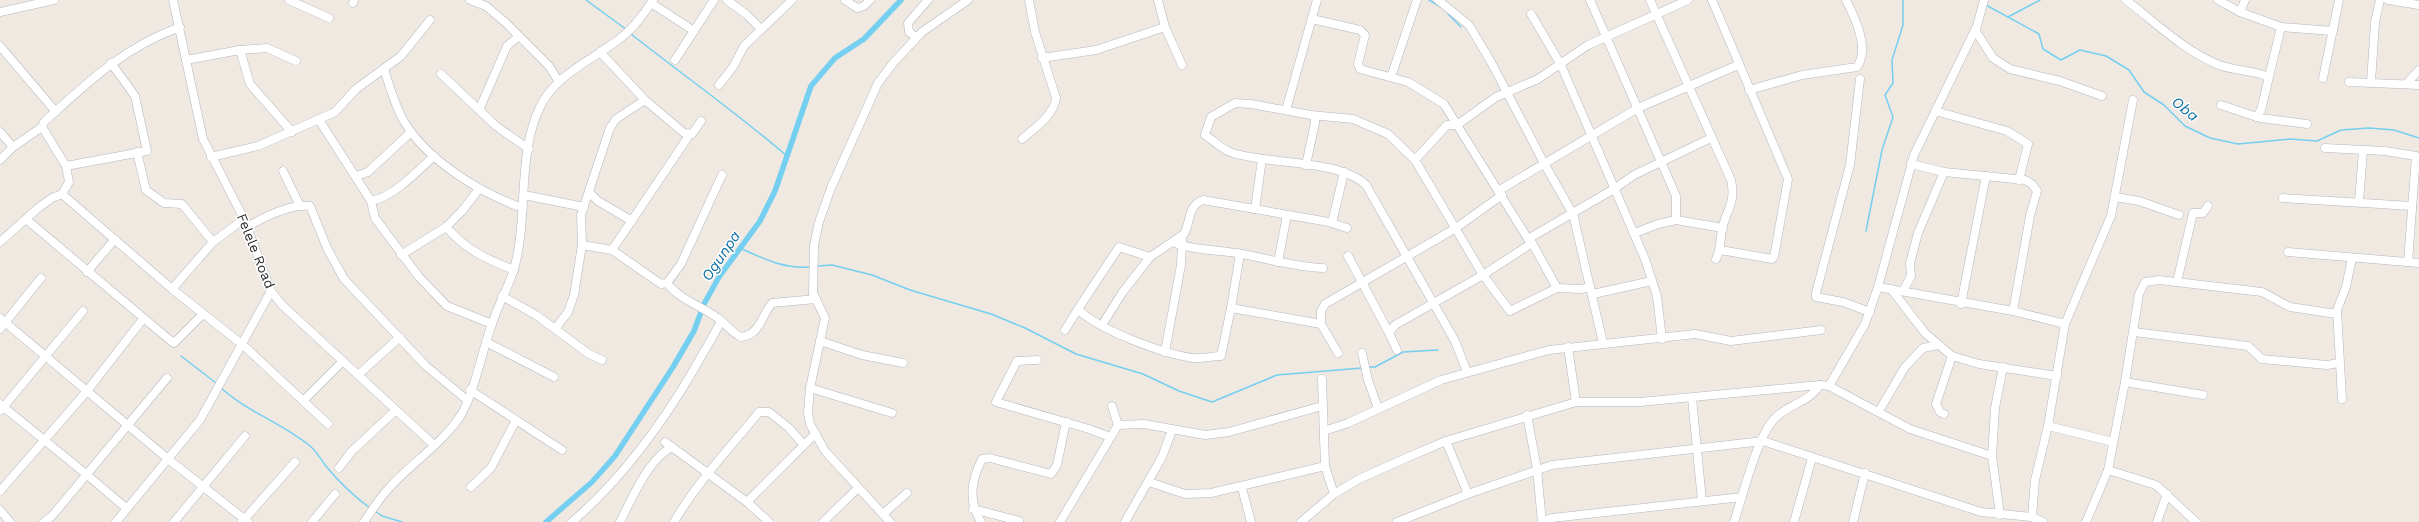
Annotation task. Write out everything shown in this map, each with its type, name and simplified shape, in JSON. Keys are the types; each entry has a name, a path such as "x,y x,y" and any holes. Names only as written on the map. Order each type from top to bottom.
{"street":[{"path":"0,12 54,0"},
{"name":"Felele Road","path":"172,0 180,27 200,130 211,157 230,190 244,219 271,291 282,305 434,445"},
{"path":"289,0 329,18"},
{"path":"470,0 486,6 549,66 558,82"},
{"path":"676,60 714,0"},
{"path":"727,0 747,15 760,29"},
{"path":"719,84 733,67 744,46 760,29 792,0"},
{"path":"845,0 860,8 870,0"},
{"path":"916,37 909,32 908,23 928,0"},
{"path":"890,522 825,451 814,435 808,413 810,388 825,318 816,299 812,282 814,245 824,205 878,83 916,37 934,22 968,0"},
{"path":"1022,139 1040,123 1055,102 1042,58 1029,0"},
{"path":"1158,0 1165,27 1182,65"},
{"path":"1286,110 1317,0"},
{"path":"1391,77 1417,0"},
{"path":"1438,0 1469,25 1507,93 1544,166 1573,214 1603,343"},
{"path":"1590,0 1676,196 1676,220"},
{"path":"1650,0 1690,86 1711,138 1722,160 1733,191 1733,199 1722,228 1720,250 1716,259"},
{"path":"1415,160 1447,125 1457,124 1496,97 1522,88 1561,65 1588,46 1688,0"},
{"path":"1712,0 1738,65 1787,174 1787,189 1774,257 1772,259 1720,250"},
{"path":"1749,90 1802,75 1857,67 1861,62 1860,30 1846,0"},
{"path":"1829,386 1855,345 1870,312 1911,164 1975,30 1984,0"},
{"path":"2126,0 2200,56 2231,69 2260,73 2269,77"},
{"path":"2218,0 2240,12 2281,27 2333,31"},
{"path":"2240,12 2245,0"},
{"path":"2324,78 2339,0"},
{"path":"2371,82 2375,22 2380,0"},
{"path":"2388,0 2419,5"},
{"path":"364,522 389,487 434,445 460,417 502,296 514,270 523,208 529,149 537,114 543,102 558,82 625,34 652,2 694,31"},
{"path":"1531,14 1561,65 1591,137 1635,233 1657,296 1662,339"},
{"path":"1312,19 1351,27 1363,32 1365,35 1358,66 1365,72 1408,82 1444,104 1530,241 1557,288"},
{"path":"211,157 258,146 335,112 356,89 401,56 430,20"},
{"path":"0,160 13,147 42,127 56,112 111,63 146,41 180,27"},
{"path":"1042,58 1096,50 1165,27"},
{"path":"2256,117 2261,110 2281,27"},
{"path":"1975,30 1993,58 2010,69 2054,79 2102,96"},
{"path":"479,110 493,82 506,46 518,37"},
{"path":"0,46 56,112"},
{"path":"186,60 240,50 267,48 296,61"},
{"path":"240,50 250,84 292,132"},
{"path":"600,52 645,100 684,133 690,134"},
{"path":"66,166 147,151 138,103 132,90 111,63"},
{"path":"1338,353 1326,330 1321,324 1321,311 1325,304 1361,281 1456,228 1500,193 1638,108 1738,65"},
{"path":"384,69 400,115 411,132 434,156 478,189 523,208"},
{"path":"2407,83 2419,70"},
{"path":"441,74 509,136 529,149"},
{"path":"1860,79 1850,165 1816,297 1843,302 1870,312"},
{"path":"2349,82 2407,83 2419,85"},
{"path":"555,329 568,312 574,295 582,245 581,215 590,193 612,123 645,100"},
{"path":"2032,517 2036,480 2048,426 2065,324 2111,216 2133,100"},
{"path":"1467,372 1459,350 1366,185 1361,180 1344,172 1232,153 1205,135 1208,122 1215,114 1235,103 1311,115 1353,119 1373,127 1397,141 1415,160 1483,275 1510,311 1557,288 1591,290 1652,281"},
{"path":"2221,105 2256,117 2307,124"},
{"path":"1935,112 2007,131 2028,144 2020,180"},
{"path":"1306,165 1315,122 1315,117 1311,115"},
{"path":"319,120 357,176 371,201 375,218 401,255 447,306 492,324"},
{"path":"612,250 690,134 701,121"},
{"path":"0,242 52,198 62,194 69,182 66,166 42,127"},
{"path":"0,132 13,147"},
{"path":"357,176 370,169 411,132"},
{"path":"1389,333 1395,325 1483,275 1530,241 1634,175 1711,138"},
{"path":"2325,148 2416,156 2408,262"},
{"path":"2359,202 2363,151"},
{"path":"137,152 146,190 164,203 182,204 213,242"},
{"path":"371,201 380,198 408,180 434,156"},
{"path":"1254,209 1262,159"},
{"path":"1911,164 1944,172 2020,180 2032,184 2037,191 2030,216 2013,311"},
{"path":"283,170 300,206"},
{"path":"1332,223 1344,172"},
{"path":"1902,291 1911,276 1910,263 1918,233 1944,172"},
{"path":"582,245 612,250 661,284 667,283 684,258 722,175"},
{"path":"1961,304 1986,176"},
{"path":"401,255 446,227 462,211 478,189"},
{"path":"590,193 598,201 632,221"},
{"path":"62,194 172,289 243,346 304,400 328,424"},
{"path":"524,195 584,207"},
{"path":"2115,197 2139,201 2179,215"},
{"path":"2282,198 2412,206"},
{"path":"1102,325 1122,293 1150,257 1182,236 1189,224 1191,211 1198,202 1203,200 1332,223 1347,228"},
{"path":"247,228 272,215 300,206 310,206 313,210 327,248 344,279 426,366 467,400"},
{"path":"2178,282 2193,213 2203,213 2208,206"},
{"path":"1278,262 1287,215"},
{"path":"172,289 213,242 244,219"},
{"path":"27,220 87,272 174,343 203,314"},
{"path":"1635,233 1658,224 1676,220 1722,228"},
{"path":"446,227 461,244 473,252 514,270"},
{"path":"1165,352 1183,246 1182,236"},
{"path":"87,272 115,239"},
{"path":"1173,242 1183,246 1240,254 1300,267 1322,268"},
{"path":"1065,330 1119,246 1150,257"},
{"path":"2288,252 2419,263"},
{"path":"1078,308 1107,330 1165,352 1195,358 1220,356 1232,308 1240,254"},
{"path":"1348,256 1397,350"},
{"path":"2342,400 2337,314 2346,287 2352,258"},
{"path":"41,278 2,323 46,356 168,459 245,521 294,462"},
{"path":"2086,522 2108,470 2134,332 2139,294 2145,282 2159,280 2262,292 2290,307 2337,314"},
{"path":"667,283 683,297 719,319 735,334 746,336 759,327 772,303 816,299"},
{"path":"1878,287 1961,304 2013,311 2065,324"},
{"path":"1891,289 1925,332 1952,356 1965,361 2057,376"},
{"path":"116,522 200,420 243,346 271,291"},
{"path":"502,296 555,329 589,354 602,360"},
{"path":"1232,308 1321,324"},
{"path":"84,311 1,408 86,474 126,508"},
{"path":"0,491 87,391 143,318"},
{"path":"572,522 604,492 654,433 679,395 719,319"},
{"path":"1324,431 1348,423 1441,380 1467,372 1568,347 1662,339 1695,334 1731,341 1820,330"},
{"path":"1923,348 1925,332"},
{"path":"2134,332 2248,346 2262,359 2327,365 2339,363"},
{"path":"358,375 400,337"},
{"path":"820,341 862,355 903,363"},
{"path":"486,342 554,377"},
{"path":"1879,411 1905,367 1923,348 1938,345"},
{"path":"1568,347 1576,402"},
{"path":"1362,352 1368,380 1378,408"},
{"path":"1944,414 1940,412 1936,404 1952,356"},
{"path":"1037,360 1017,361 996,402 1066,422 1110,437"},
{"path":"304,400 343,361"},
{"path":"2000,515 1992,456 1995,408 2003,367"},
{"path":"44,522 52,516 168,378"},
{"path":"1322,379 1325,466 1334,494"},
{"path":"2125,382 2203,395"},
{"path":"1734,522 1763,440 1776,417 1813,396 1820,385"},
{"path":"1301,522 1334,494 1359,479 1446,441 1527,415 1576,402 1640,402 1820,385 1829,386 1879,411 1910,429 1992,456"},
{"path":"810,388 892,413"},
{"path":"470,390 562,450"},
{"path":"1692,398 1702,501"},
{"path":"1112,406 1118,425"},
{"path":"1118,425 1144,424 1205,435 1219,434 1322,406"},
{"path":"339,468 352,451 396,410"},
{"path":"674,522 691,495 710,474 759,412 764,411 781,421 804,445"},
{"path":"1527,415 1537,469 1542,522 1552,518 1655,509 1702,501 1742,497"},
{"path":"471,487 491,468 516,420"},
{"path":"981,522 973,509 974,482 982,459 990,458 1051,474 1057,465 1066,422"},
{"path":"1060,522 1118,425"},
{"path":"2048,426 2113,442"},
{"path":"1125,522 1167,448 1172,430"},
{"path":"747,502 814,435"},
{"path":"174,522 245,436"},
{"path":"1397,522 1468,494 1552,465 1763,440 1812,458 1865,473 1981,512 2032,517 2043,522"},
{"path":"1446,441 1468,494"},
{"path":"664,442 747,502 769,522"},
{"path":"620,522 649,471 660,456 672,447"},
{"path":"1794,522 1812,458"},
{"path":"1149,482 1185,494 1211,493 1242,488 1325,466"},
{"path":"2108,470 2156,485 2196,522"},
{"path":"1854,522 1865,473"},
{"path":"823,522 858,488"},
{"path":"1242,488 1251,522"},
{"path":"882,514 907,493"},
{"path":"312,522 335,494"},
{"path":"2157,522 2167,494"},
{"path":"973,509 1019,521"},
{"path":"0,510 10,522"}],"waterway":[{"path":"586,0 627,30"},
{"name":"Ogunpa","path":"546,522 592,482 615,456 673,367 694,331 704,304 719,277 760,221 775,191 811,86 835,58 864,39 901,0"},
{"path":"1429,0 1441,7"},
{"path":"1866,231 1882,150 1893,117 1885,95 1893,83 1892,60 1903,25 1903,0"},
{"path":"2008,17 2040,0"},
{"name":"Oba","path":"1986,5 2039,34 2043,49 2061,60 2080,50 2106,56 2129,70 2144,92 2164,105 2185,126 2210,138 2238,144 2290,139 2317,141 2341,130 2369,128 2394,130 2419,138"},
{"path":"1448,14 1461,27"},
{"path":"631,34 729,109 787,156"},
{"path":"740,248 783,265 811,267"},
{"path":"817,266 832,265 872,275 910,290 991,314 1025,328 1076,354 1143,374 1179,391 1212,402 1277,375 1362,368"},
{"path":"1368,367 1375,367 1403,352 1438,350"},
{"path":"181,356 216,383"},
{"path":"220,387 242,404 288,431 310,446 341,483 370,508"},
{"path":"375,511 382,516 402,522"}]}
